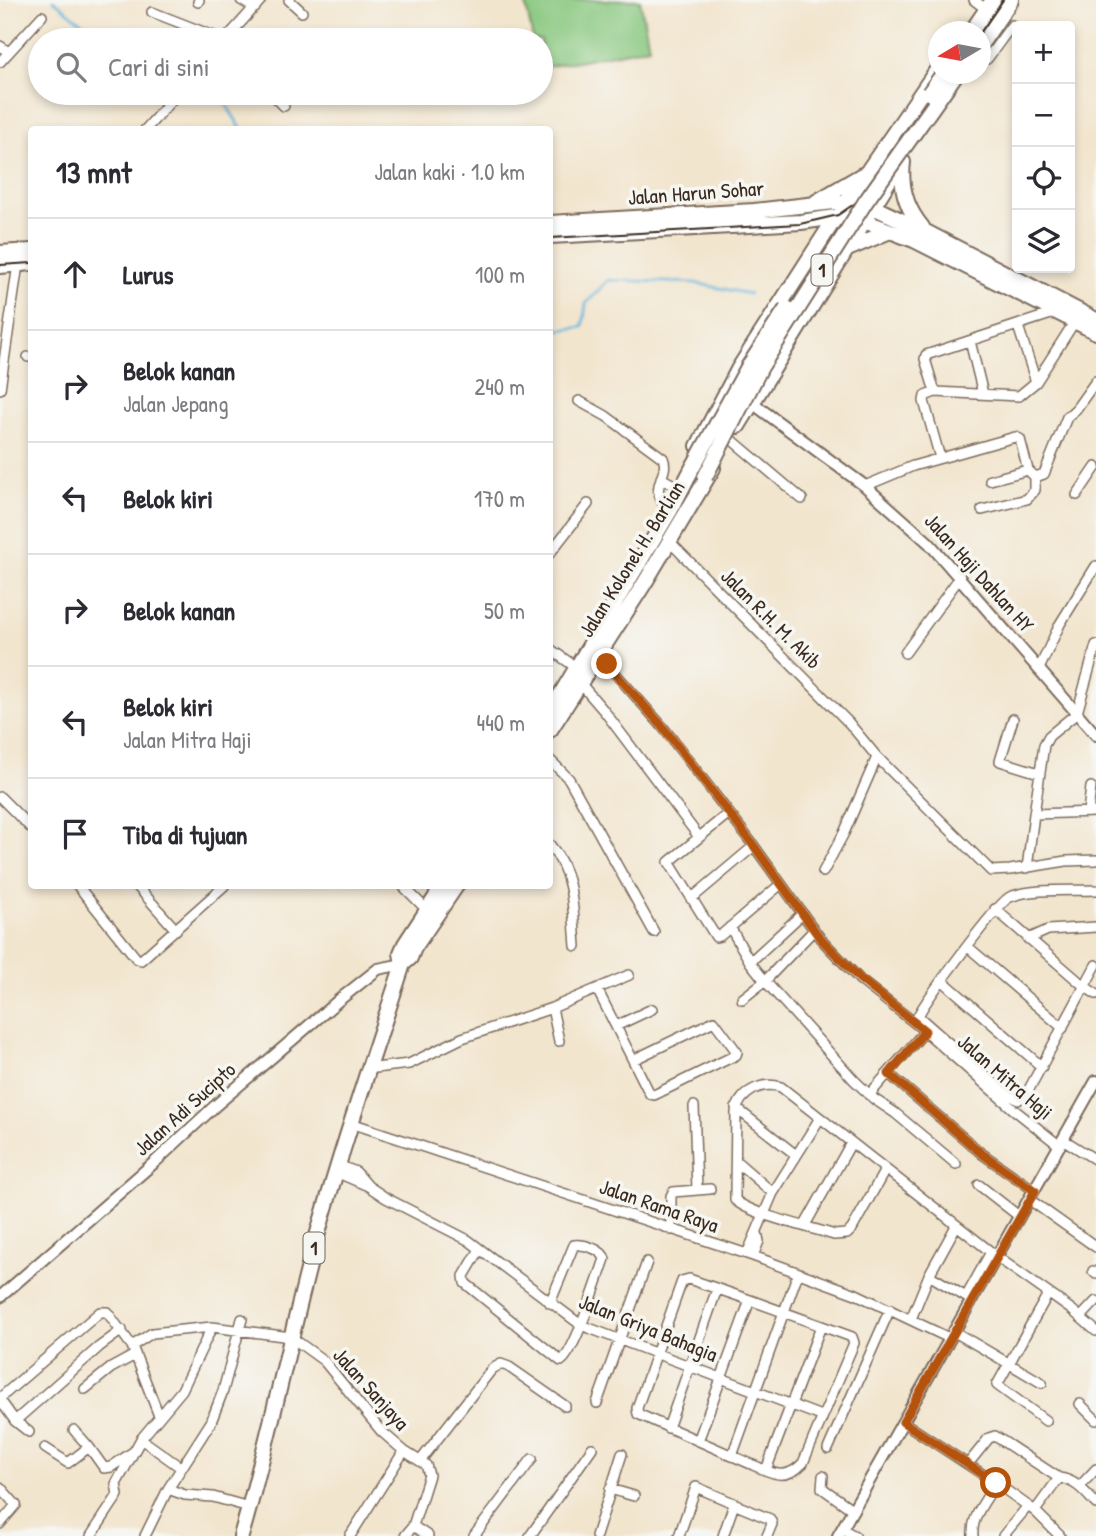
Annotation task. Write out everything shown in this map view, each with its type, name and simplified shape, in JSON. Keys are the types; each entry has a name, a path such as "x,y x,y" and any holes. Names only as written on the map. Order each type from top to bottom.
{"highway":[{"path":"991,29 1011,0"},
{"path":"836,218 848,207 865,173 928,83"},
{"name":"1","path":"692,468 748,367 854,203 936,84"},
{"name":"1","path":"705,478 761,367 866,201 949,84"},
{"path":"864,221 903,157 955,84"},
{"path":"903,157 904,196 914,218 924,231"},
{"path":"865,173 866,181 870,185 885,187"},
{"path":"809,206 865,173"},
{"name":"Jalan Harun Sohar","path":"553,223 809,206 873,207 1096,320"},
{"path":"848,207 864,221"},
{"path":"836,218 864,221 914,240 1096,332"},
{"name":"1","path":"692,468 695,452 730,383 836,218"},
{"name":"Jalan Harun Sohar","path":"553,236 836,218"},
{"name":"1","path":"705,478 864,221"},
{"path":"801,222 815,232 815,252 834,269"},
{"path":"846,250 890,231"},
{"path":"0,253 28,251"},
{"path":"0,266 25,264"},
{"name":"Jalan Kolonel H. Barlian","path":"553,709 670,511 692,468"},
{"name":"Jalan Kolonel H. Barlian","path":"553,725 669,541 705,478"},
{"name":"1","path":"241,1536 337,1169 403,964 401,953 448,889"}],"street":[{"path":"241,0 255,8"},
{"path":"238,28 261,0"},
{"path":"289,0 302,12"},
{"path":"974,0 990,5"},
{"path":"152,12 198,28"},
{"path":"31,28 42,16"},
{"path":"991,36 1012,25"},
{"path":"0,62 28,31"},
{"path":"0,46 9,52"},
{"path":"149,126 167,105"},
{"path":"0,389 25,264"},
{"path":"935,392 925,356 1056,312"},
{"path":"940,458 924,401 925,396 935,392 1019,396 1036,382 1075,321"},
{"path":"1018,326 1036,382"},
{"path":"970,341 983,394"},
{"path":"990,480 1044,474 1067,417 1096,381"},
{"path":"579,401 606,416 663,458 666,464 658,485 661,500 670,511"},
{"name":"Jalan Haji Dahlan HY","path":"751,402 864,486 929,543 1096,735"},
{"path":"864,486 940,458 1015,437 1020,439 1035,490 1027,499 982,510"},
{"path":"731,439 802,499"},
{"path":"1077,495 1096,467"},
{"path":"661,478 681,489"},
{"path":"553,546 588,504"},
{"name":"Jalan R.H. M. Akib","path":"669,541 991,871 1066,861 1096,860"},
{"path":"1039,670 1060,624 1096,566"},
{"path":"905,653 960,577"},
{"path":"1027,868 1044,745 1049,736 1077,713 1096,645"},
{"path":"553,651 577,668"},
{"name":"Jalan Mitra Haji","path":"598,654 662,726 814,930 860,979 925,1031 1012,1108 1062,1143 1096,1160"},
{"path":"580,683 699,837"},
{"path":"1013,719 1000,761 1039,773"},
{"path":"823,872 849,824 877,757"},
{"path":"553,763 569,779 654,932"},
{"path":"1034,814 1092,812 1091,787"},
{"path":"0,797 28,825"},
{"path":"729,813 669,862 716,937 781,884"},
{"path":"691,899 754,846"},
{"path":"553,850 562,863 571,888 576,946"},
{"path":"80,889 139,960 176,930 217,889"},
{"path":"140,889 176,930"},
{"path":"406,889 431,914"},
{"path":"1096,890 1021,893 1007,898 995,909 918,1016 1003,1091 1018,1100 1027,1093 1096,965"},
{"path":"995,909 1096,994"},
{"path":"750,962 802,914"},
{"path":"730,927 750,962 765,981 869,1095 956,1164"},
{"path":"1028,939 1048,930 1096,927"},
{"path":"742,999 765,981 814,930"},
{"path":"968,947 1063,1028"},
{"name":"Jalan Adi Sucipto","path":"0,1297 215,1106 340,1000 378,969 403,964"},
{"path":"367,1069 402,1066 470,1034 552,1009 629,975"},
{"path":"943,981 1042,1067"},
{"path":"597,989 650,1094 654,1095 736,1055 737,1052 714,1021 633,1060"},
{"path":"552,1009 559,1041"},
{"path":"616,1026 652,1009"},
{"path":"869,1095 925,1031"},
{"path":"889,1074 1096,1247"},
{"path":"855,1536 840,1532 1096,1081"},
{"path":"884,1170 847,1234 834,1235 740,1204 735,1200 736,1108 747,1093 773,1084 781,1087 991,1252 968,1296 962,1296 929,1275"},
{"path":"694,1106 697,1190"},
{"path":"736,1108 796,1155"},
{"path":"750,1255 752,1239 757,1233 772,1193 820,1118"},
{"name":"Jalan Rama Raya","path":"351,1123 573,1195 798,1273 951,1335 1042,1383"},
{"path":"806,1225 851,1143"},
{"path":"736,1161 772,1193"},
{"name":"Jalan Griya Bahagia","path":"337,1169 356,1172 386,1198 468,1240 581,1325 722,1376 821,1416"},
{"path":"979,1185 1020,1217"},
{"path":"671,1230 673,1192 710,1189"},
{"path":"908,1318 956,1226"},
{"path":"480,1249 464,1276 465,1283 559,1361 567,1358 581,1325 605,1259 601,1252 579,1244 572,1246 550,1303"},
{"path":"997,1257 1081,1317 1096,1331"},
{"path":"597,1403 647,1262"},
{"path":"732,1456 798,1273"},
{"path":"689,1279 783,1312 852,1337 854,1343 799,1468 781,1475 766,1470 638,1414 682,1281 689,1279"},
{"path":"668,1428 718,1289"},
{"path":"1046,1421 997,1385 1048,1294"},
{"path":"698,1441 750,1300"},
{"path":"1081,1317 1096,1301"},
{"path":"828,1449 890,1309"},
{"path":"29,1432 15,1421 0,1399 100,1312 107,1312 134,1350 159,1416"},
{"path":"85,1389 152,1334 241,1324 291,1337"},
{"path":"145,1536 180,1467 211,1422 223,1391 241,1324"},
{"path":"766,1470 821,1326"},
{"path":"91,1536 118,1495 116,1485 133,1452 182,1390 212,1327"},
{"path":"15,1421 122,1330"},
{"name":"Jalan Sanjaya","path":"291,1337 324,1361 381,1431 404,1451 421,1460"},
{"path":"405,1536 413,1526 429,1475 421,1460 492,1369 505,1364 565,1406"},
{"path":"1080,1404 1096,1420"},
{"path":"903,1422 1032,1509 1060,1536"},
{"path":"74,1430 104,1468 111,1467 133,1452"},
{"path":"968,1464 989,1438 995,1436 1059,1478 1080,1486 1096,1504"},
{"path":"141,1439 180,1467"},
{"path":"46,1448 68,1463 89,1447"},
{"path":"530,1536 592,1448"},
{"path":"350,1536 404,1451"},
{"path":"596,1536 622,1454"},
{"path":"474,1536 532,1459"},
{"path":"1080,1486 1096,1469"},
{"path":"823,1476 822,1488 853,1510"},
{"path":"1003,1536 1032,1509 1059,1478"},
{"path":"973,1536 972,1527 976,1517 996,1483"},
{"path":"679,1536 696,1486 770,1519 772,1524 767,1536"},
{"path":"0,1487 16,1505 0,1524"},
{"path":"168,1489 185,1495 213,1497 249,1507"},
{"path":"610,1489 634,1496"},
{"path":"723,1536 733,1507 738,1505"},
{"path":"413,1526 428,1536"}],"green space":[{"path":"525,0 640,0 649,47 553,66 553,28 531,28"}],"waterway":[{"path":"53,0 89,28"},
{"path":"226,105 240,126"},
{"path":"553,331 583,327 586,304 608,280 695,283 749,294"}],"tram line":[{"path":"989,21 1003,0"},
{"path":"553,238 800,224 838,215 867,195 944,84"},
{"path":"0,265 28,263"}],"route":[{"path":"607,664 662,726 820,938 881,998 925,1031 889,1074 981,1153 1035,1191 903,1422 996,1483"}]}
